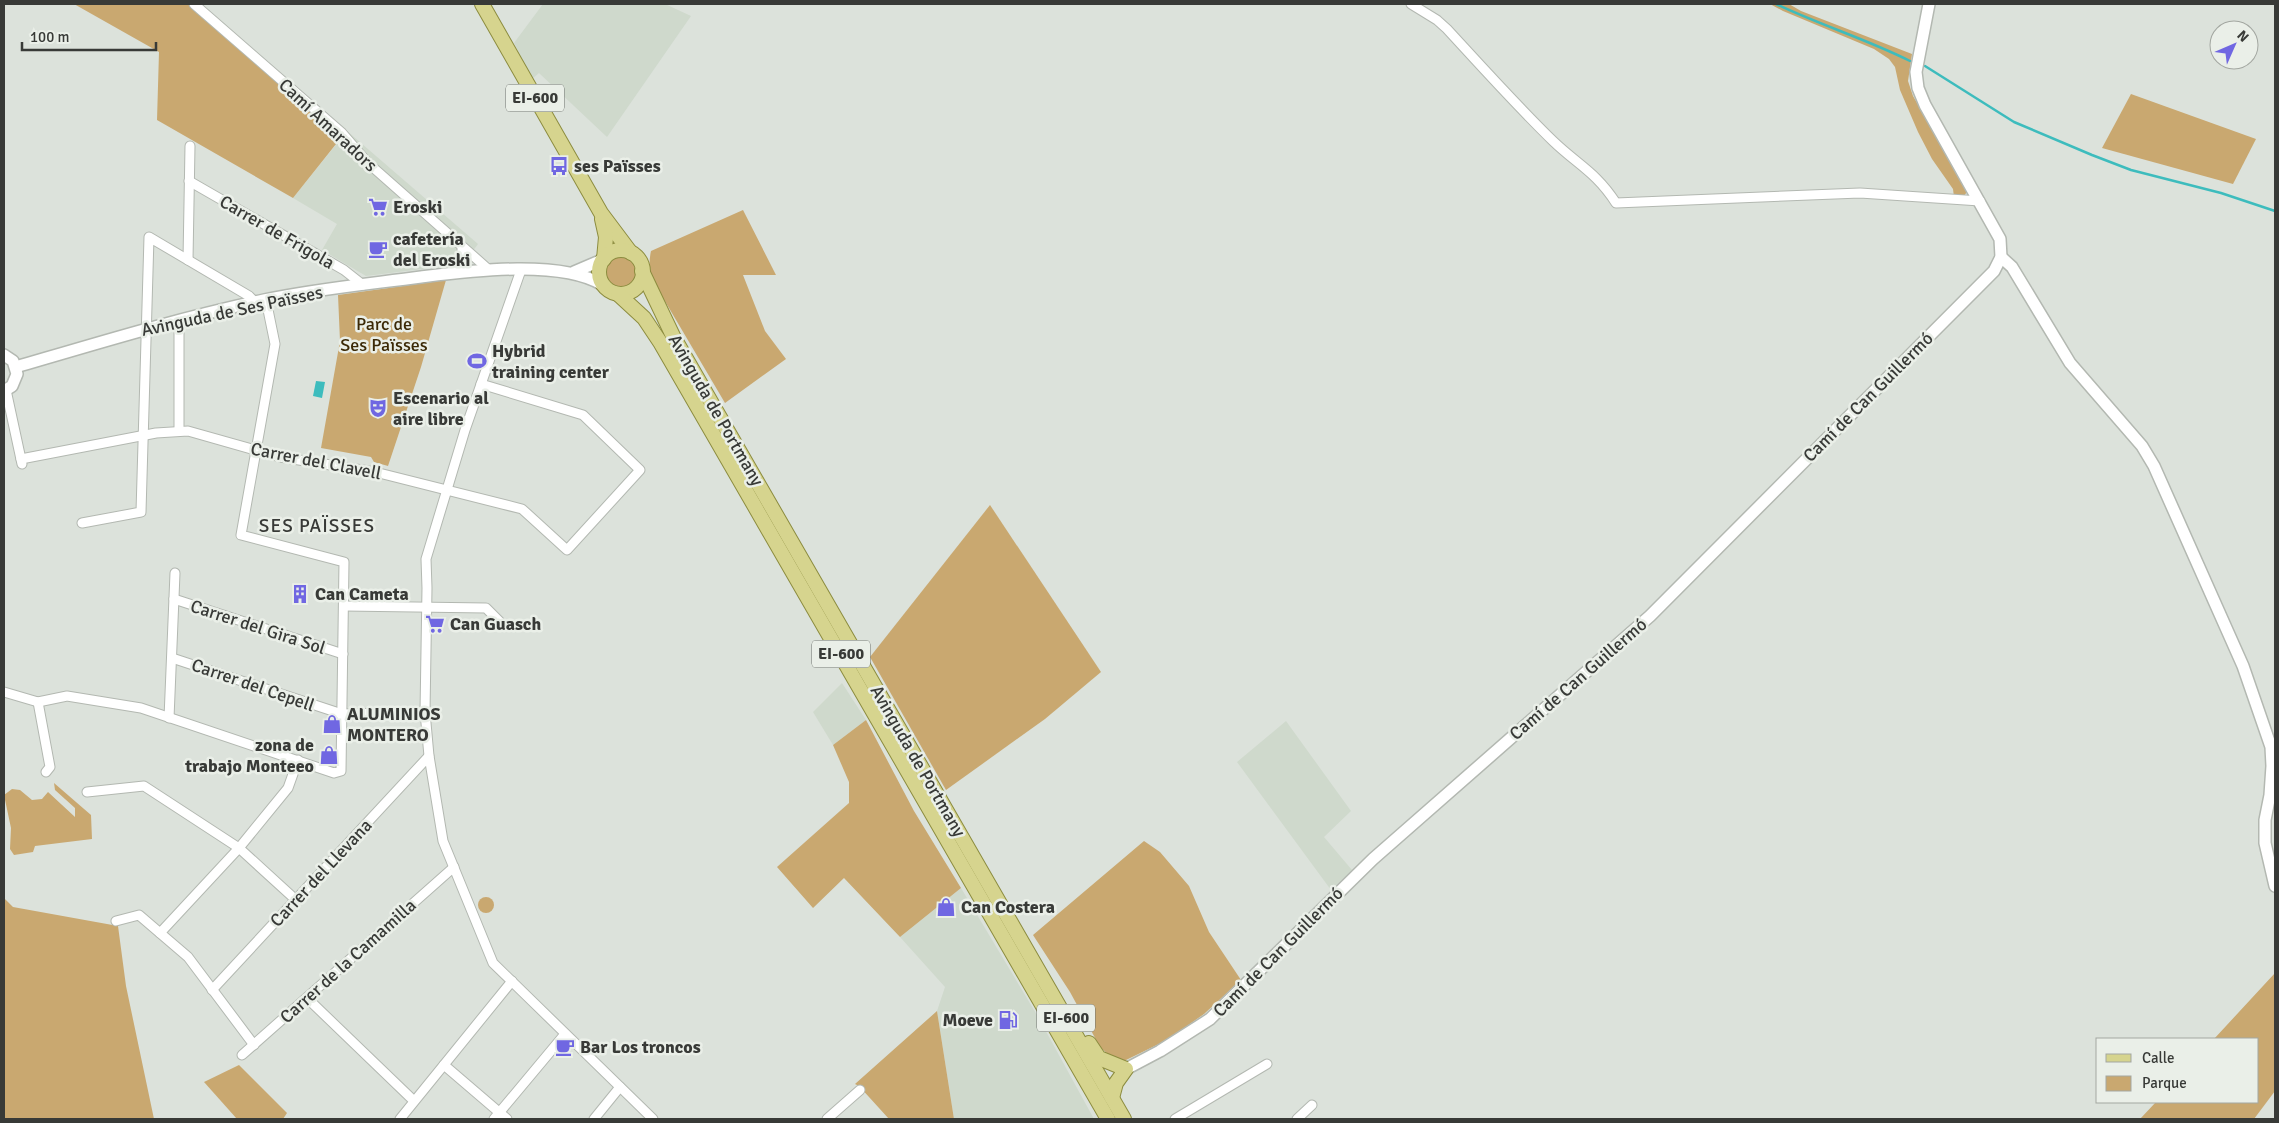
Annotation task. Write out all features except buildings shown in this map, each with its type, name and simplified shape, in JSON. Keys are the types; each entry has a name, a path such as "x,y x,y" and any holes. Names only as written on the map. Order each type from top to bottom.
{"main road":[{"name":"EI-600","path":"482,4 601,213 630,253 637,258 642,271"},
{"name":"EI-600","path":"601,213 606,237 599,273 603,285 618,294"},
{"path":"603,259 618,250 630,253"},
{"path":"618,294 635,289 641,280 642,271"},
{"name":"Avinguda de Portmany","path":"642,271 673,336 1124,1119"},
{"name":"Avinguda de Portmany","path":"618,294 644,318 660,342 1108,1119"},
{"path":"1020,939 1042,963 1099,1058 1126,1069 1116,1083 1112,1098"}],"street":[{"name":"Camí Amaradors","path":"194,4 342,133 368,163 488,269"},
{"path":"1412,4 1437,20 1551,139 1591,171 1605,186 1616,203 1860,193 1980,201"},
{"path":"1929,4 1916,72 1918,88 1925,105 2000,239 2002,257 2012,267 2070,364 2136,439 2154,466 2243,666 2270,747 2272,766 2270,794 2265,820 2265,843 2275,886"},
{"path":"188,260 190,146"},
{"name":"Carrer de Frigola","path":"189,181 344,270 363,285"},
{"path":"4,692 38,702 67,696 141,708 334,773 340,771 344,562 241,535 275,344 260,301 149,237 141,512 82,522"},
{"path":"455,273 462,258 462,246"},
{"name":"Camí de Can Guillermó","path":"1126,1069 1160,1051 1210,1019 1373,859 1650,616 1994,271 2002,257"},
{"name":"Avinguda de Ses Païsses","path":"572,273 603,259"},
{"name":"Avinguda de Ses Païsses","path":"16,367 146,329 260,301 363,285 488,269 572,273 586,276 603,285"},
{"path":"521,270 481,384 426,559 425,712 429,756 443,841 493,963 653,1119"},
{"path":"179,321 179,431"},
{"path":"4,355 13,361 16,367 15,381 5,391"},
{"name":"Carrer del Clavell","path":"5,391 22,462 144,436 188,431 280,457 375,472 522,509 567,550 640,470 583,415 481,384"},
{"path":"169,718 175,573"},
{"name":"Carrer del Gira Sol","path":"174,600 343,654"},
{"path":"344,606 427,609 486,608 500,622"},
{"name":"Carrer del Cepell","path":"172,658 342,714 425,712"},
{"path":"38,702 50,767 46,772"},
{"name":"Carrer del Llevana","path":"212,990 429,756"},
{"path":"160,933 239,848 288,788 298,760"},
{"path":"87,792 144,786 239,848 296,900"},
{"name":"Carrer de la Camamilla","path":"242,1055 454,867"},
{"path":"116,921 139,915 188,957 254,1045"},
{"path":"400,1119 512,982"},
{"path":"307,998 414,1102"},
{"path":"444,1065 500,1117 565,1034"},
{"path":"1175,1119 1267,1064"},
{"path":"594,1119 620,1087"},
{"path":"827,1119 860,1090"},
{"path":"1298,1119 1312,1105"}],"shaded area":[{"path":"543,4 665,4 691,16 607,137 539,73 532,79 514,43"},
{"path":"347,131 478,244 463,264 366,276 322,250 337,224 293,198"},
{"path":"842,683 866,720 833,745 813,712"},
{"path":"1286,721 1351,811 1324,837 1352,870 1331,890 1237,762"},
{"path":"961,888 1037,1015 1094,1119 954,1119 937,1011 945,987 900,937"}],"green space":[{"path":"74,4 189,4 340,139 293,198 157,120 159,52"},
{"path":"1770,4 1789,4 1801,11 1912,54 1908,81 1913,96 1966,187 1967,192 1963,197 1954,197 1953,189 1932,159 1900,90 1895,67 1889,59 1874,49"},
{"path":"2131,94 2256,139 2233,184 2102,148"},
{"path":"743,210 776,275 743,275 765,331 786,359 725,403 656,286 651,273 650,261 651,251"},
{"path":"620,256 626,257 631,261 635,266 635,278 631,283 626,287 620,288 614,287 609,283 605,278 604,272 605,266 609,261 614,257"},
{"name":"Parc de Ses Païsses","path":"446,280 421,367 388,466 374,462 371,457 321,448 340,341 338,295"},
{"path":"990,505 1101,672 1045,719 946,790 870,657"},
{"path":"866,720 914,811 961,888 900,937 844,878 813,908 777,867 849,803 849,782 833,745"},
{"path":"54,783 91,815 92,839 35,846 33,852 14,855 10,849 11,828 4,795 12,789 20,790 32,800 42,799 48,792 75,817 75,808 55,790"},
{"path":"1144,841 1160,852 1189,886 1209,932 1241,980 1204,1014 1167,1040 1124,1061 1110,1056 1100,1047 1070,992 1033,935"},
{"path":"483,897 489,897 494,902 492,911 483,913 478,908 478,902"},
{"path":"4,898 13,907 118,926 126,986 154,1119 4,1119"},
{"path":"2275,973 2275,1091 2254,1119 2140,1119 2155,1103 2259,1103 2259,1038 2215,1038"},
{"path":"937,1011 954,1119 889,1119 855,1084"},
{"path":"239,1065 287,1113 283,1119 237,1119 204,1082"}],"water":[{"path":"316,381 325,382 322,398 313,396"}],"waterway":[{"path":"1776,4 1910,61"},
{"path":"1925,66 2014,122 2092,155 2131,170 2221,193 2275,211"}],"place":[{"name":"ses Païsses","path":"559,166"},
{"name":"Eroski","path":"378,207"},
{"name":"cafetería del Eroski","path":"378,249"},
{"name":"Hybrid training center","path":"477,361"},
{"name":"Escenario al aire libre","path":"378,408"},
{"name":"Can Cameta","path":"300,594"},
{"name":"Can Guasch","path":"435,624"},
{"name":"ALUMINIOS MONTERO","path":"332,724"},
{"name":"zona de trabajo Monteeo","path":"329,755"},
{"name":"Can Costera","path":"946,907"},
{"name":"Moeve","path":"1008,1020"},
{"name":"Bar Los troncos","path":"565,1047"}],"district":[{"name":"SES PAÏSSES","path":"317,526"}]}
